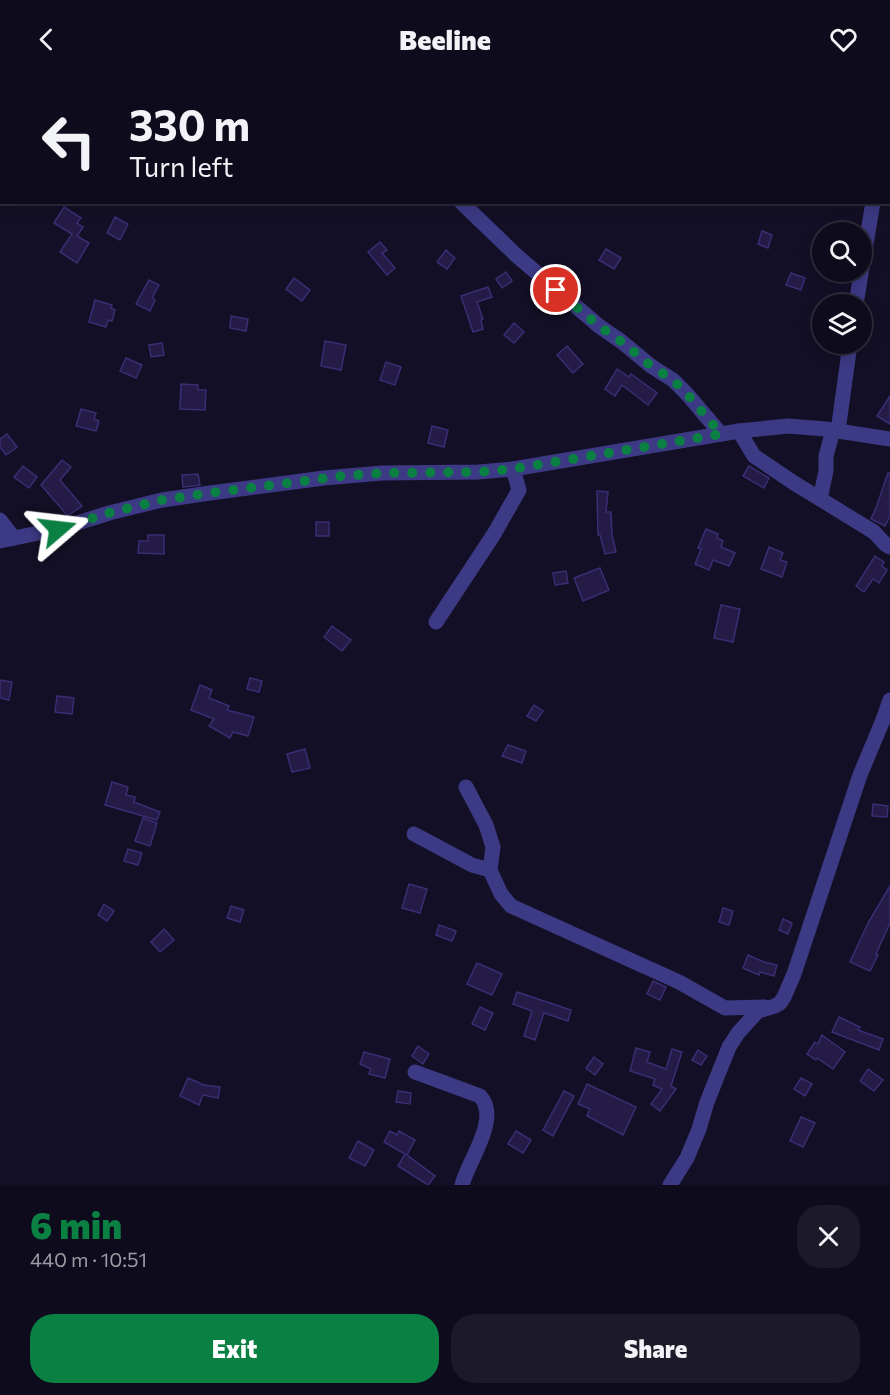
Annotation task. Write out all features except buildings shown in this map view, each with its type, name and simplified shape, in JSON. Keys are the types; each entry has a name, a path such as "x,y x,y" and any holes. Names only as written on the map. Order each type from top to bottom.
{"street":[{"path":"463,204 517,256 599,326 673,380 721,434"},
{"path":"858,294 873,204"},
{"path":"820,499 826,471 826,456 836,430 848,354"},
{"path":"0,520 7,539 58,529 109,513 152,503 210,493 382,473 479,472 513,469 739,431 788,426 836,430 890,439"},
{"path":"739,431 754,456 874,532 890,547"},
{"path":"436,622 494,534 519,490 513,469"},
{"path":"466,787 486,825 493,847 490,870 501,894 511,906 679,982 725,1008 775,1006 784,997 794,974 860,775 887,721 890,700"},
{"path":"414,834 472,865 490,870"},
{"path":"670,1185 687,1158 729,1047 747,1021 758,1011 768,1007"},
{"path":"415,1072 480,1096 485,1101 487,1117 480,1143 464,1175 462,1185"}],"route":[{"path":"58,529 162,500 210,493 343,476 513,469 721,434 673,380 651,366 556,290"}]}
